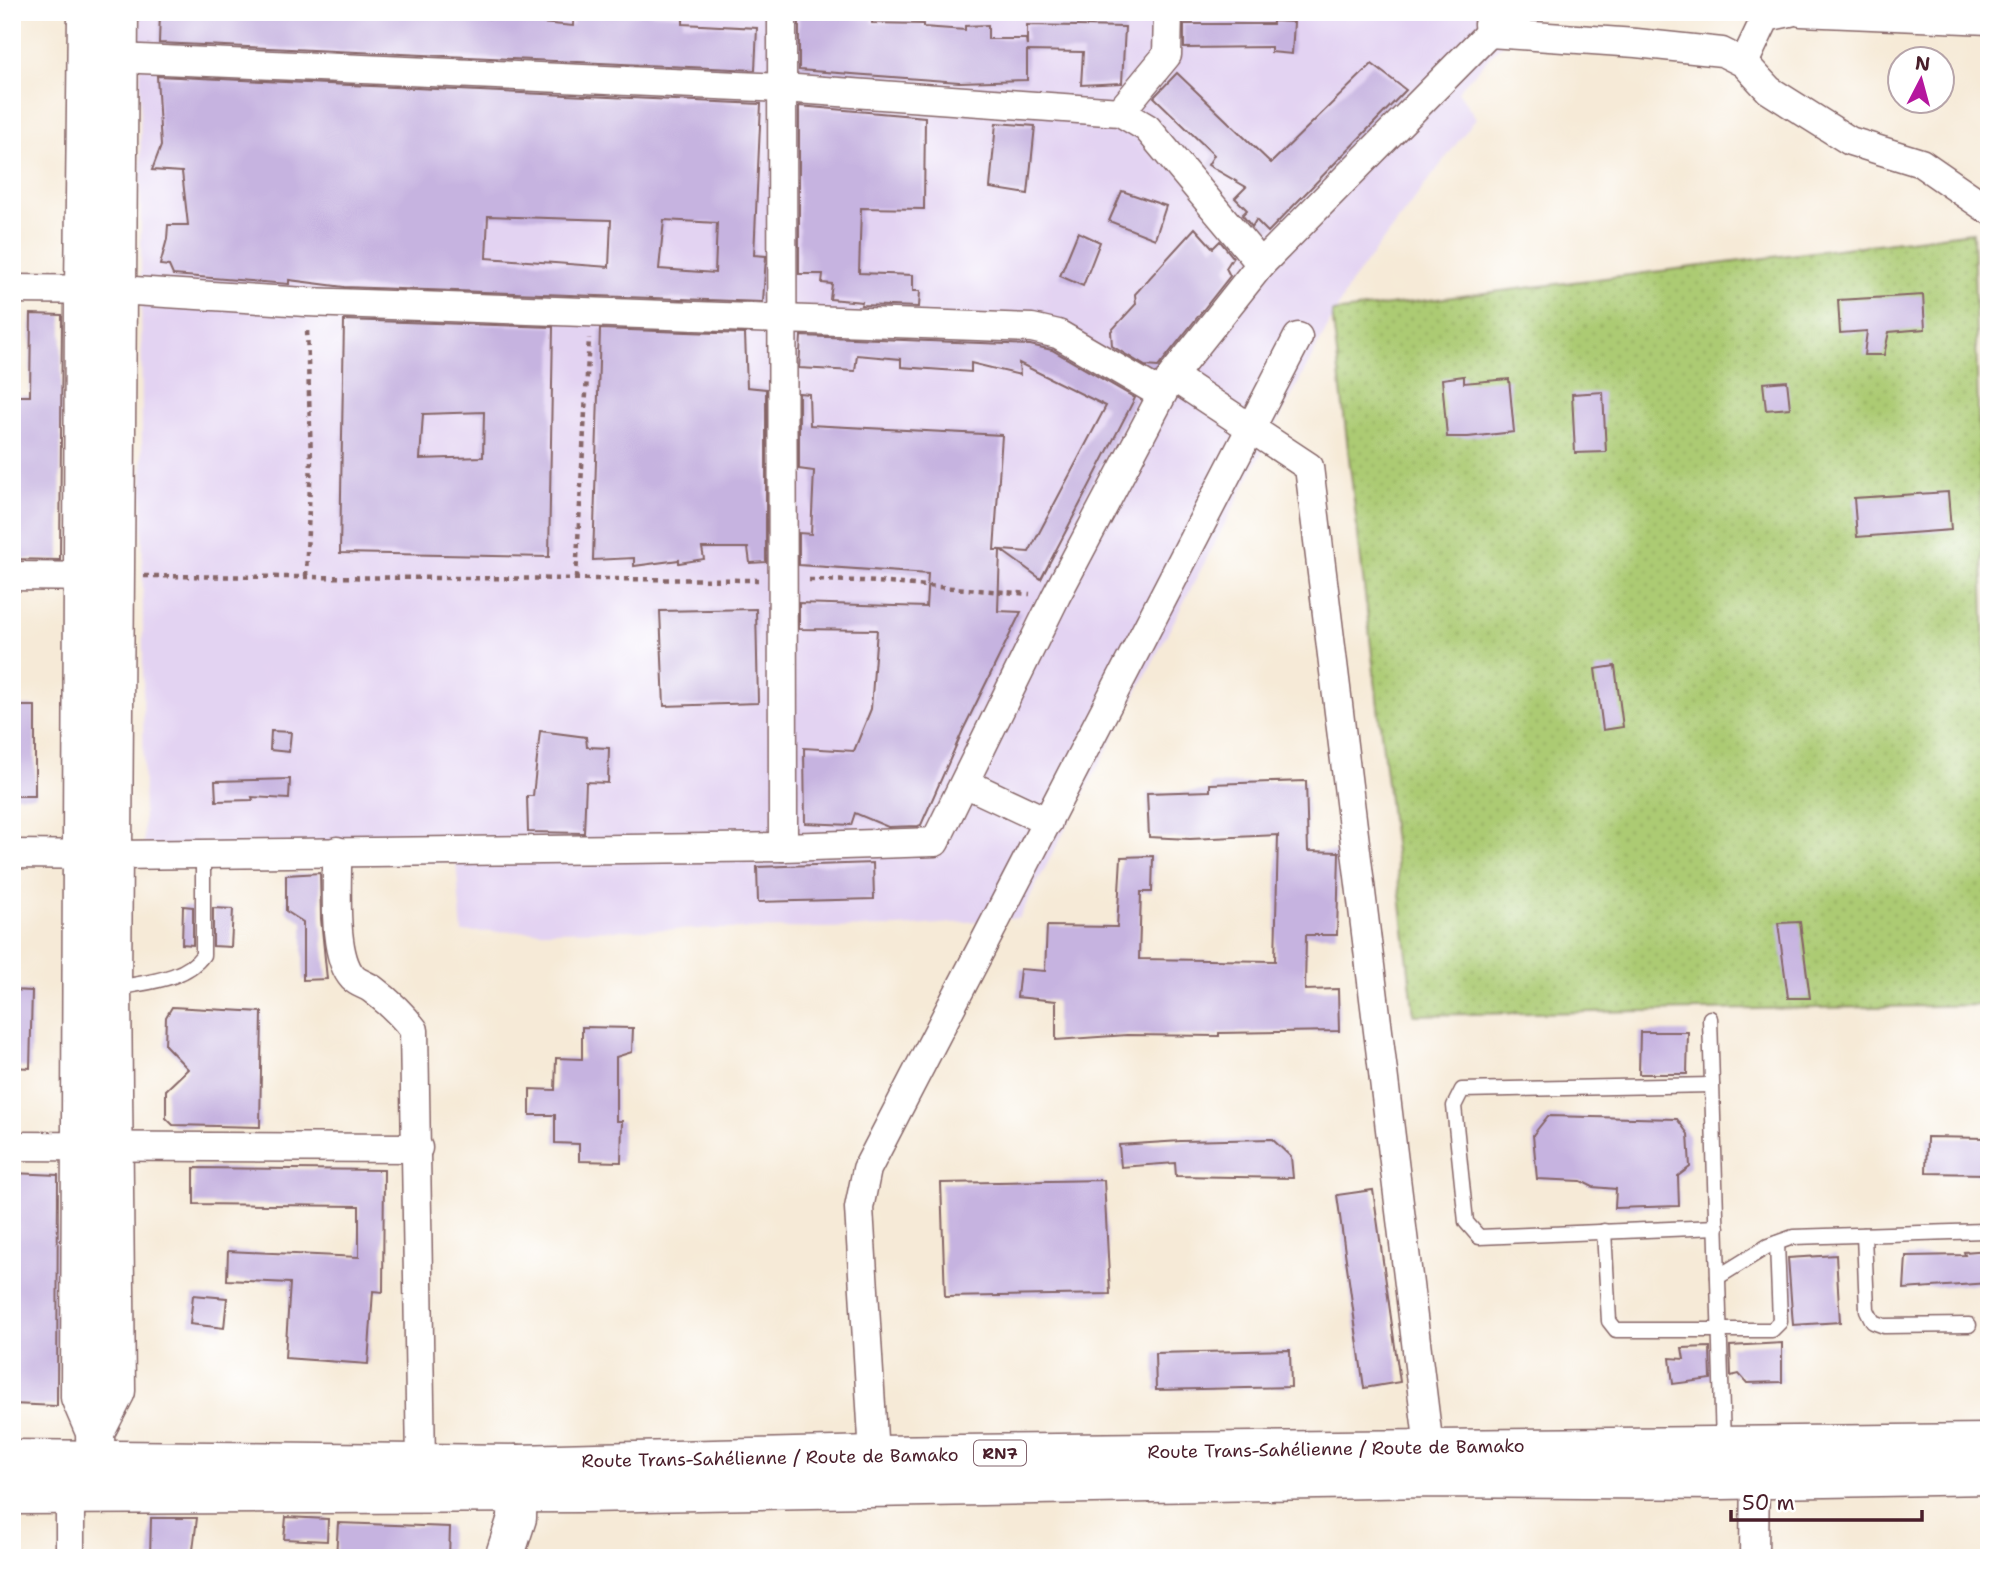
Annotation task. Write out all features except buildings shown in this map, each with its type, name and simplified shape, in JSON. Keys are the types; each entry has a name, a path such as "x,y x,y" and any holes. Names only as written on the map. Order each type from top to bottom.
{"main road":[{"path":"85,1468 116,1391 98,1147 101,290 88,12"},
{"path":"101,290 119,12"},
{"path":"98,854 112,989 98,1147"},
{"name":"Route Trans-Sahélienne / Route de Bamako","path":"1733,1462 1989,1443"},
{"name":"Route Trans-Sahélienne / Route de Bamako","path":"12,1495 85,1468 421,1463 518,1479 874,1455 1429,1463"},
{"name":"Route Trans-Sahélienne / Route de Bamako","path":"12,1459 85,1468 518,1479 1429,1463 1733,1462 1989,1475"},
{"path":"504,1558 517,1518 518,1479"}],"street":[{"path":"782,12 783,847"},
{"path":"1120,112 1167,55 1168,12"},
{"path":"12,853 783,847 935,842 1056,596 1166,385 1261,264 1488,23 1515,12"},
{"path":"1801,12 1989,20"},
{"path":"1744,63 1773,14"},
{"path":"1488,23 1721,52 1744,63 1769,90 1850,141 1921,163 1989,210"},
{"path":"118,58 782,88 1120,112 1147,128 1261,264"},
{"path":"12,289 101,290 306,302 1031,328 1058,334 1166,385 1251,429 1309,467 1429,1463"},
{"path":"874,1455 859,1208 867,1169 1298,337"},
{"path":"12,576 100,577"},
{"path":"965,783 1048,822"},
{"path":"337,851 339,939 343,960 353,978 402,1013 415,1030 421,1463"},
{"path":"12,1146 418,1148"},
{"path":"1733,1462 1754,1558"},
{"path":"70,1558 85,1468"}],"lane":[{"path":"112,989 176,975 195,967 203,956 204,852"},
{"path":"1710,1018 1720,1330 1733,1462"},
{"path":"1712,1085 1462,1090 1454,1107 1466,1222 1479,1237 1717,1227"},
{"path":"1604,1231 1609,1321 1616,1330 1772,1330 1780,1322 1777,1243"},
{"path":"1718,1277 1744,1259 1793,1237 1984,1231"},
{"path":"1864,1235 1867,1310 1873,1322 1884,1326 1969,1325"}],"path":[{"path":"306,302 311,461 306,576"},
{"path":"576,578 590,312"},
{"path":"100,577 863,581 1056,596"}],"shaded area":[{"path":"140,12 1532,12 1458,91 1476,118 1350,284 1019,918 899,927 462,932 456,862 144,866"}],"green space":[{"path":"1973,232 1989,794 1989,1005 1414,1015 1332,312"}]}
